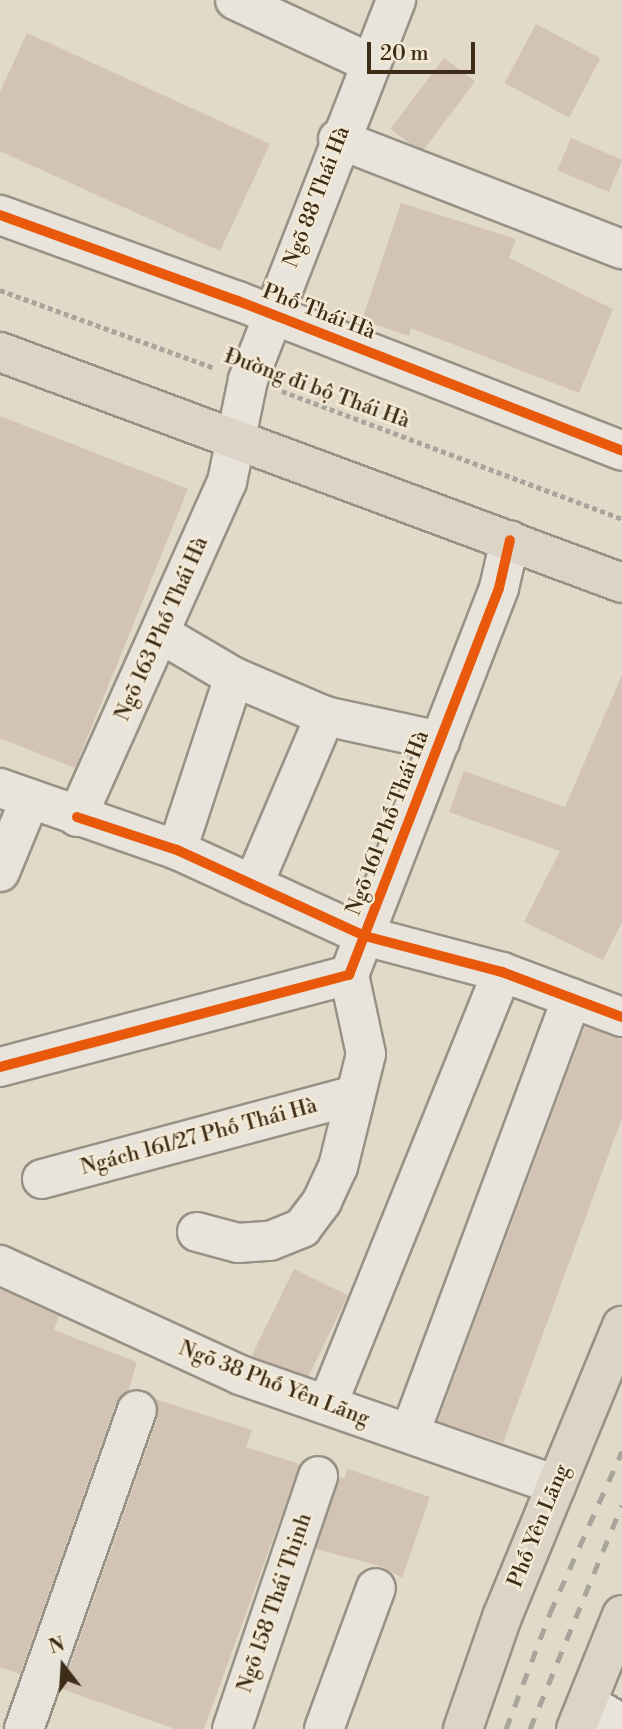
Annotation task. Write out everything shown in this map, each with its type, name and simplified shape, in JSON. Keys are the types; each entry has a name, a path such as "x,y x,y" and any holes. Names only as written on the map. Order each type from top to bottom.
{"main road":[{"path":"0,352 622,583"},
{"name":"Phố Yên Lãng","path":"463,1729 556,1485 622,1326"},
{"path":"582,1716 622,1615"}],"street":[{"path":"235,0 368,62"},
{"name":"Ngõ 88 Thái Hà","path":"235,438 248,380 271,316 368,62 396,0"},
{"path":"338,139 622,249"},
{"name":"Phố Thái Hà","path":"0,215 622,451"},
{"name":"Ngõ 163 Phố Thái Hà","path":"77,817 227,482 235,438"},
{"name":"Ngõ 161 Phố Thái Hà","path":"349,975 499,588 510,540"},
{"path":"161,634 234,677 325,716 440,741"},
{"path":"177,850 234,677"},
{"path":"253,886 325,716"},
{"path":"0,872 15,794 177,850 365,936 502,972 622,1017"},
{"path":"328,1403 502,972"},
{"path":"0,1067 349,975"},
{"name":"Ngách 161/27 Phố Thái Hà","path":"197,1232 238,1244 270,1241 302,1228 338,1167 366,1055 349,975"},
{"path":"416,1416 572,998"},
{"name":"Ngách 161/27 Phố Thái Hà","path":"42,1179 355,1095"},
{"name":"Ngõ 38 Phố Yên Lãng","path":"0,1265 240,1376 328,1403 408,1438 556,1485"},
{"path":"23,1729 137,1410"},
{"name":"Ngõ 158 Thái Thịnh","path":"232,1729 318,1476"},
{"path":"324,1729 376,1588"},
{"path":"582,1716 622,1724"}],"building":[{"path":"536,24 600,58 569,117 505,83"},
{"path":"27,33 270,144 220,251 0,151 0,92"},
{"path":"444,58 475,81 422,153 390,129"},
{"path":"571,138 622,160 609,192 557,170"},
{"path":"401,203 516,239 509,258 613,309 579,393 411,328 409,336 362,320"},
{"path":"0,416 188,489 75,768 0,738"},
{"path":"622,675 622,922 603,960 524,922 560,851 449,812 464,771 565,807"},
{"path":"585,1026 622,1038 622,1118 503,1443 438,1421"},
{"path":"294,1269 348,1295 305,1382 251,1356"},
{"path":"0,1289 59,1316 54,1330 137,1362 128,1391 116,1403 20,1674 0,1667"},
{"path":"155,1399 252,1430 246,1447 300,1464 204,1729 175,1729 62,1689 158,1417"},
{"path":"348,1469 430,1497 402,1578 383,1567 316,1549 339,1477 344,1478"}],"railway":[{"path":"506,1729 550,1613 622,1451"},
{"path":"530,1729 622,1505"}],"cycle path":[{"path":"0,215 238,301 622,451"},
{"path":"0,1067 349,975 499,588 510,540"},
{"path":"77,817 177,850 365,936 502,972 622,1017"}]}
